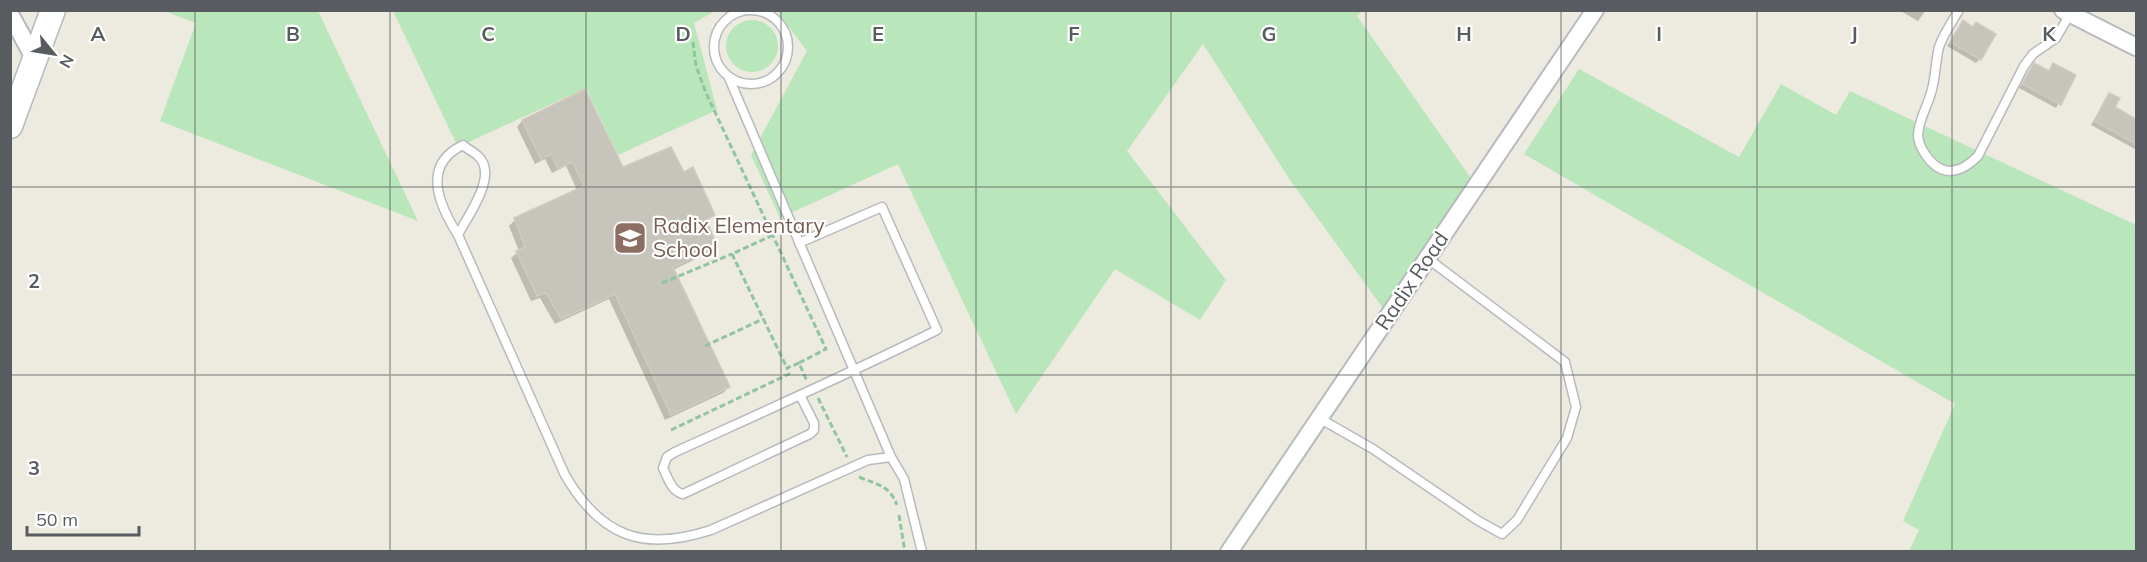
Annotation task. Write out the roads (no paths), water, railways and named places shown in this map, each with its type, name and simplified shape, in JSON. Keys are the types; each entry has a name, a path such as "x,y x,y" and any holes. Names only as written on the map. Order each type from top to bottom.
{"main road":[{"path":"10,126 53,10"}],"street":[{"name":"Radix Road","path":"1229,552 1595,10"},
{"path":"2067,12 2136,48"},
{"path":"10,14 34,58"}],"lane":[{"path":"1959,10 1939,48 1934,82 1918,129 1918,139 1924,152 1942,169 1958,170 1969,165 1978,156 2024,66 2033,54 2056,38 2067,12"},
{"path":"729,78 752,85 772,78 785,62 788,41 779,22 761,11 740,11 722,23 714,42 717,63 729,78 853,371 891,457 904,479 922,552"},
{"path":"458,234 479,196 485,180 486,167 477,155 463,145 447,154 439,166 438,188 443,211 458,234 565,475 577,496 590,510 618,531 634,537 653,540 688,537 711,530 868,460 891,457"},
{"path":"799,243 882,207 936,330 853,371 800,395 675,452 667,457 663,468 673,488 677,493 683,494 810,434 814,430 814,423 800,395"},
{"path":"1319,418 1373,448 1477,520 1502,534 1517,520 1567,438 1576,408 1565,362 1427,258"}],"place":[{"name":"Radix Elementary School","path":"630,238"}]}
